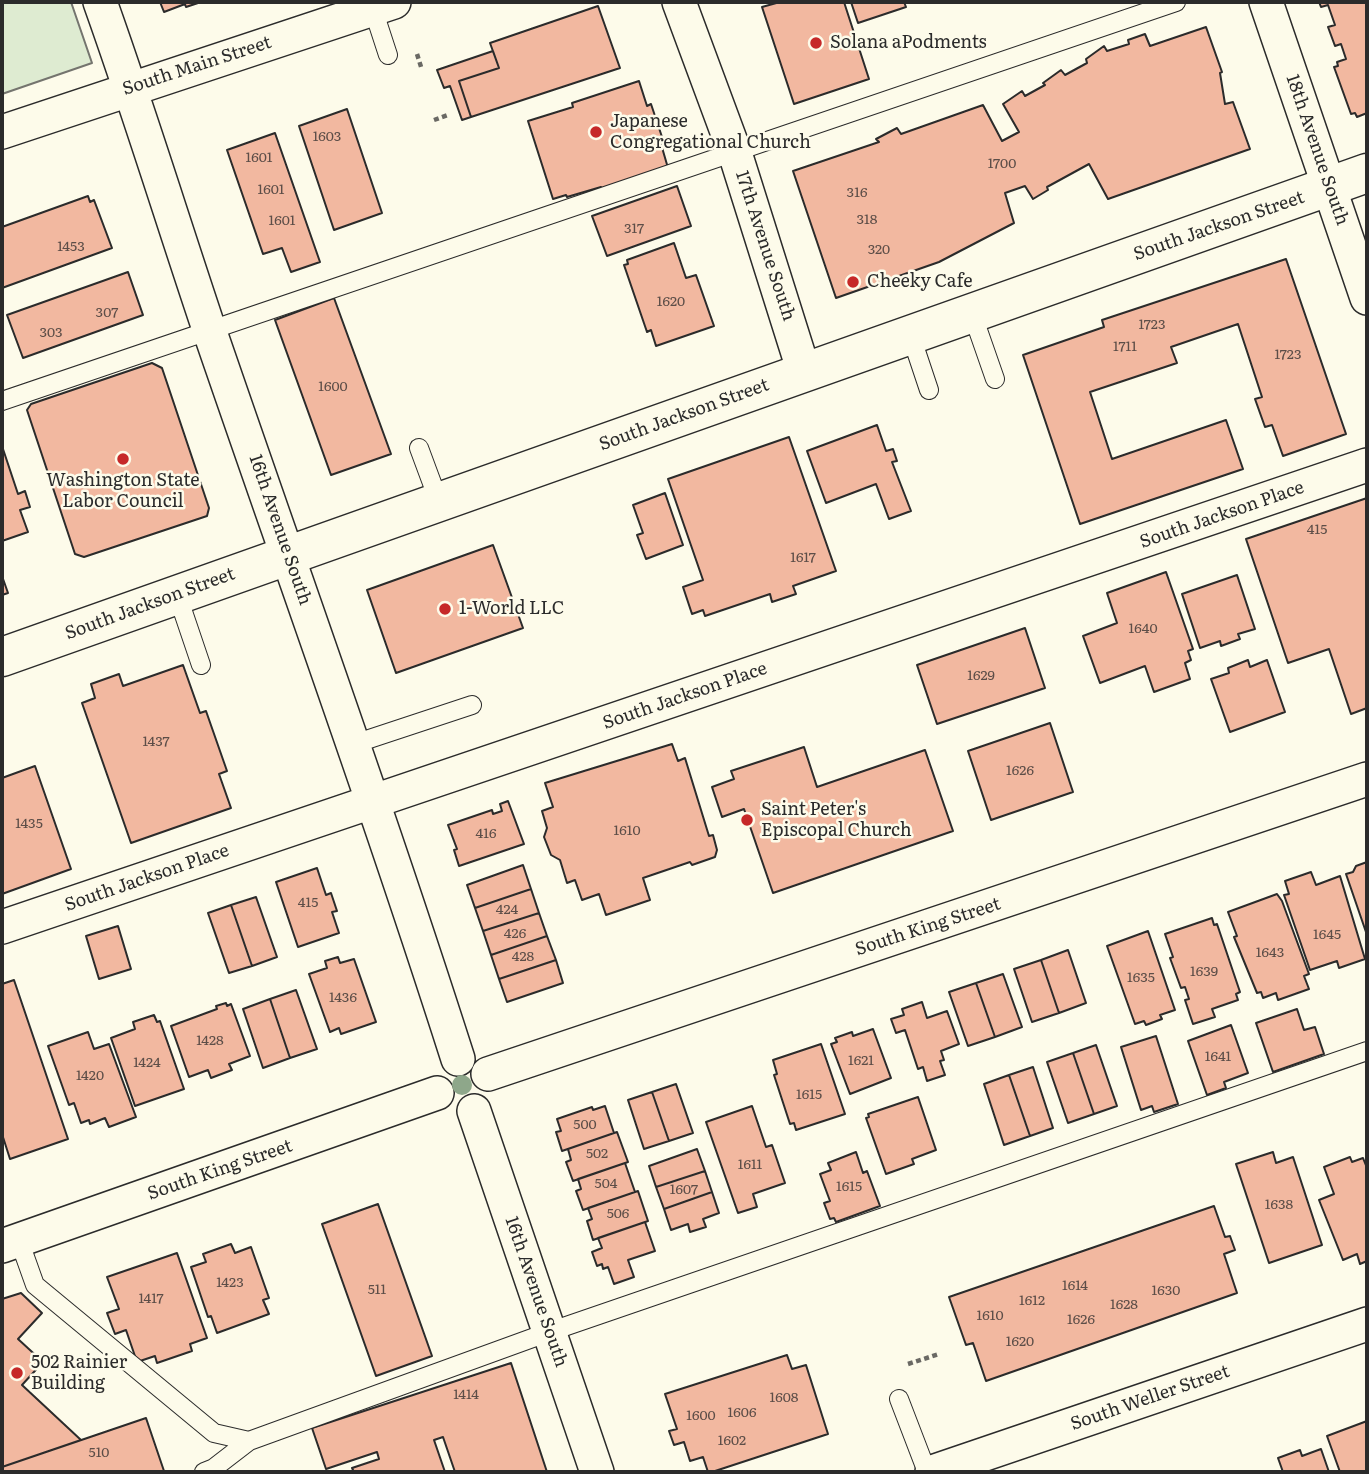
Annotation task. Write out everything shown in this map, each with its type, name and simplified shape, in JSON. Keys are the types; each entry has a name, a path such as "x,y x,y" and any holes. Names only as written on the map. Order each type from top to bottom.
{"main road":[{"name":"South Jackson Street","path":"2,657 1367,173"}],"street":[{"name":"16th Avenue South","path":"100,2 209,330 374,802 458,1059"},
{"name":"17th Avenue South","path":"679,2 735,153 804,372"},
{"name":"18th Avenue South","path":"1266,2 1367,298"},
{"name":"South Main Street","path":"2,132 383,5"},
{"name":"South Jackson Place","path":"2,927 1367,466"},
{"name":"South King Street","path":"488,1074 1367,779"},
{"path":"458,1059 474,1060 482,1065 488,1074 491,1091 487,1100 474,1111 457,1112 449,1109 438,1093 437,1079 440,1071 458,1059"},
{"name":"South King Street","path":"10,1243 438,1093"},
{"name":"16th Avenue South","path":"474,1111 597,1472"},
{"name":"South Weller Street","path":"930,1472 1367,1324"}],"lane":[{"path":"2,401 1176,2"},
{"path":"383,5 388,55"},
{"path":"972,313 995,379"},
{"path":"911,336 929,390"},
{"path":"419,448 439,502"},
{"path":"177,594 201,665"},
{"path":"354,744 472,705"},
{"path":"204,1472 214,1468 249,1441 549,1332 1367,1051"},
{"path":"10,1243 35,1286 214,1433 249,1441"},
{"path":"899,1399 930,1472"}],"path":[{"path":"434,120 449,115"},
{"path":"908,1364 939,1354"}],"green space":[{"path":"2,2 71,2 92,63 2,94"}],"building":[{"path":"160,2 201,2 186,7 185,4 164,12"},
{"name":"Solana aPodments","path":"780,2 844,2 869,79 794,104 762,7"},
{"path":"851,2 904,2 906,7 858,23"},
{"path":"1319,2 1367,2 1367,113 1357,117 1355,113 1351,114 1334,67 1338,66 1337,62 1346,59 1341,44 1335,46 1328,27 1335,25 1328,5 1321,7"},
{"path":"598,6 620,68 471,117 459,81 499,68 490,43"},
{"path":"1206,27 1222,72 1225,104 1233,102 1250,149 1108,199 1089,164 1047,187 1048,190 1033,199 1025,186 1005,193 1014,223 939,262 836,298 793,171 879,142 876,139 897,128 901,134 983,105 1002,141 1019,132 1003,104 1022,91 1025,96 1045,85 1043,83 1061,70 1065,75 1087,63 1086,59 1104,46 1107,51 1129,44 1128,40 1145,34 1150,46"},
{"path":"493,51 499,68 459,81 471,117 462,120 450,86 444,88 437,70"},
{"name":"Japanese Congregational Church","path":"639,81 647,106 651,104 664,143 661,144 668,168 602,189 601,187 553,199 528,121"},
{"path":"347,109 382,213 334,230 299,126"},
{"path":"275,133 320,262 291,272 282,248 263,254 227,150"},
{"path":"677,186 691,226 607,256 592,216"},
{"path":"88,196 90,202 94,200 112,248 2,288 2,227"},
{"path":"674,243 686,278 696,275 714,326 656,346 651,330 647,332 624,265 628,264 627,260"},
{"path":"1286,259 1346,434 1283,456 1272,425 1265,427 1255,399 1262,397 1238,324 1171,347 1177,363 1090,392 1112,459 1226,420 1243,469 1080,524 1023,355 1104,327 1102,320"},
{"path":"128,272 143,315 23,358 7,315"},
{"path":"334,298 391,454 331,475 275,320"},
{"path":"152,363 162,368 209,508 207,516 84,557 75,554 27,410 31,404"},
{"path":"877,425 886,451 893,449 897,461 892,462 911,511 889,519 876,484 826,503 807,451"},
{"path":"789,437 836,571 793,586 796,594 772,602 770,594 705,616 703,610 692,614 683,587 703,580 668,479"},
{"path":"2,446 18,494 25,491 30,507 20,510 28,532 2,541"},
{"path":"665,493 683,545 646,559 637,535 643,533 633,505"},
{"path":"1367,498 1367,708 1351,714 1329,649 1288,663 1246,539"},
{"name":"1-World LLC","path":"493,545 523,628 396,673 367,590"},
{"path":"1166,572 1193,649 1188,651 1191,660 1185,663 1190,679 1154,692 1145,666 1100,683 1083,636 1117,623 1107,593"},
{"path":"1237,575 1255,629 1238,634 1240,639 1221,646 1220,641 1200,648 1182,594"},
{"path":"2,576 8,593 2,595"},
{"path":"1025,628 1045,688 937,724 917,665"},
{"path":"1248,660 1250,667 1267,660 1285,712 1230,732 1211,679 1229,673 1228,668"},
{"path":"183,665 200,713 206,711 227,771 219,774 231,808 131,843 82,703 95,698 91,684 119,674 123,686"},
{"path":"1050,723 1073,792 991,820 968,751"},
{"path":"672,744 678,761 685,758 709,836 713,835 717,850 715,857 692,865 690,862 643,878 650,900 606,915 599,894 582,900 575,880 567,883 560,860 551,855 544,837 547,828 542,811 553,807 545,783"},
{"path":"804,747 817,787 925,750 953,831 773,893 744,809 722,817 712,787 734,779 731,771"},
{"path":"35,766 71,869 2,894 2,778"},
{"path":"508,801 524,844 459,866 454,850 457,849 448,825 492,810 493,814 502,811 500,804"},
{"path":"1367,862 1367,935 1346,874"},
{"path":"523,865 531,889 475,908 467,885"},
{"path":"317,868 326,895 331,893 337,911 332,912 339,933 298,947 276,882"},
{"path":"1311,872 1316,885 1340,876 1365,959 1339,968 1337,961 1310,970 1284,895 1289,894 1285,881"},
{"path":"531,889 539,913 483,931 475,908"},
{"path":"1277,894 1309,974 1304,976 1309,989 1278,1000 1276,993 1263,998 1261,992 1257,993 1234,937 1237,936 1228,912"},
{"path":"256,897 277,957 252,966 231,905"},
{"path":"231,905 252,966 229,973 208,913"},
{"path":"539,913 547,936 491,955 483,931"},
{"path":"1212,918 1214,925 1217,924 1240,992 1236,994 1238,1000 1212,1009 1215,1017 1193,1024 1185,1000 1189,999 1185,987 1181,988 1165,934"},
{"path":"118,926 131,969 99,979 86,936"},
{"path":"1148,931 1175,1010 1160,1015 1162,1019 1146,1025 1144,1021 1135,1024 1107,946"},
{"path":"547,936 556,960 499,979 491,955"},
{"path":"1068,950 1086,1003 1059,1013 1041,960"},
{"path":"338,957 340,963 354,959 376,1022 341,1034 339,1028 330,1032 309,974 327,968 325,961"},
{"path":"556,960 563,983 507,1002 499,979"},
{"path":"1041,960 1059,1013 1032,1022 1014,969"},
{"path":"1003,974 1022,1027 995,1037 976,983"},
{"path":"14,980 68,1139 10,1159 2,1134 2,984"},
{"path":"976,983 995,1037 968,1046 949,992"},
{"path":"296,990 317,1049 290,1058 270,999"},
{"path":"270,999 290,1058 263,1068 243,1009"},
{"path":"922,1002 927,1018 947,1011 959,1044 941,1051 944,1060 940,1061 945,1075 927,1081 923,1067 918,1069 905,1030 896,1033 891,1019 904,1015 902,1009"},
{"path":"226,1003 227,1006 231,1004 250,1056 229,1064 232,1070 211,1078 208,1070 189,1077 171,1026"},
{"path":"1297,1009 1304,1030 1315,1027 1324,1054 1273,1072 1256,1023"},
{"path":"154,1015 157,1022 160,1021 184,1089 135,1106 111,1038 135,1029 133,1022"},
{"path":"1231,1025 1248,1073 1224,1082 1226,1088 1207,1095 1188,1041"},
{"path":"873,1029 891,1078 850,1094 831,1044 837,1042 835,1038 852,1032 853,1036"},
{"path":"88,1032 94,1049 109,1044 136,1117 109,1127 105,1118 90,1124 89,1120 81,1123 74,1103 69,1105 48,1046"},
{"path":"1156,1036 1178,1104 1154,1112 1152,1106 1141,1110 1121,1047"},
{"path":"821,1044 845,1114 796,1130 794,1123 790,1124 774,1075 777,1074 773,1060"},
{"path":"1096,1045 1117,1106 1094,1114 1073,1053"},
{"path":"1073,1053 1094,1114 1068,1123 1047,1062"},
{"path":"1033,1067 1053,1128 1030,1136 1009,1075"},
{"path":"1009,1075 1030,1136 1004,1145 984,1084"},
{"path":"676,1084 693,1133 669,1141 652,1092"},
{"path":"652,1092 669,1141 644,1149 628,1100"},
{"path":"918,1097 936,1150 912,1159 914,1164 886,1174 866,1118 869,1117 868,1114"},
{"path":"605,1106 614,1133 562,1151 556,1132 561,1131 557,1119 592,1107 593,1110"},
{"path":"752,1106 766,1147 772,1145 785,1183 753,1194 757,1207 738,1213 706,1122"},
{"path":"617,1132 628,1162 573,1181 566,1162 571,1160 568,1149"},
{"path":"697,1149 705,1171 656,1187 649,1166"},
{"path":"856,1152 863,1173 867,1171 880,1206 836,1222 834,1218 830,1219 824,1203 830,1201 820,1174 831,1170 828,1163"},
{"path":"1273,1152 1276,1163 1293,1157 1322,1245 1269,1263 1236,1164"},
{"path":"1350,1157 1352,1162 1363,1158 1367,1168 1367,1261 1360,1264 1357,1254 1343,1260 1319,1200 1334,1194 1324,1167"},
{"path":"625,1163 635,1192 583,1210 576,1191 581,1189 578,1179"},
{"path":"705,1171 712,1192 664,1209 656,1187"},
{"path":"638,1191 648,1221 593,1240 587,1221 592,1219 588,1208"},
{"path":"712,1192 719,1213 703,1219 706,1227 690,1232 688,1224 671,1230 664,1209"},
{"path":"378,1204 432,1356 376,1376 322,1224"},
{"path":"1214,1206 1225,1237 1230,1236 1235,1250 1224,1254 1237,1293 986,1381 973,1343 966,1345 949,1297"},
{"path":"645,1222 655,1251 628,1260 634,1277 614,1284 608,1267 603,1269 602,1264 597,1266 592,1252 602,1248 598,1238"},
{"path":"231,1244 235,1253 251,1247 269,1298 263,1300 269,1314 217,1333 211,1316 208,1317 191,1267 206,1262 203,1254"},
{"path":"177,1253 207,1338 190,1344 192,1351 157,1363 155,1356 137,1362 126,1330 115,1334 107,1313 119,1309 107,1277"},
{"name":"502 Rainier Building","path":"21,1293 42,1313 18,1339 43,1362 22,1385 81,1440 2,1467 2,1299"},
{"path":"787,1355 792,1369 806,1365 828,1434 712,1472 708,1472 703,1457 690,1461 684,1442 674,1445 669,1431 677,1429 665,1394"},
{"path":"511,1363 547,1472 455,1472 443,1437 434,1440 445,1472 354,1472 352,1468 379,1459 377,1452 326,1469 312,1428"},
{"path":"146,1418 164,1471 2,1472 2,1467"},
{"path":"1367,1421 1367,1472 1340,1472 1327,1436"},
{"path":"1321,1449 1329,1472 1283,1472 1278,1458 1300,1450 1302,1456"}],"place":[{"name":"Solana aPodments","path":"816,43"},
{"name":"Japanese Congregational Church","path":"596,132"},
{"name":"Cheeky Cafe","path":"853,282"},
{"name":"Washington State Labor Council","path":"123,459"},
{"name":"1-World LLC","path":"445,609"},
{"name":"Saint Peter's Episcopal Church","path":"747,820"},
{"name":"502 Rainier Building","path":"17,1373"}]}
